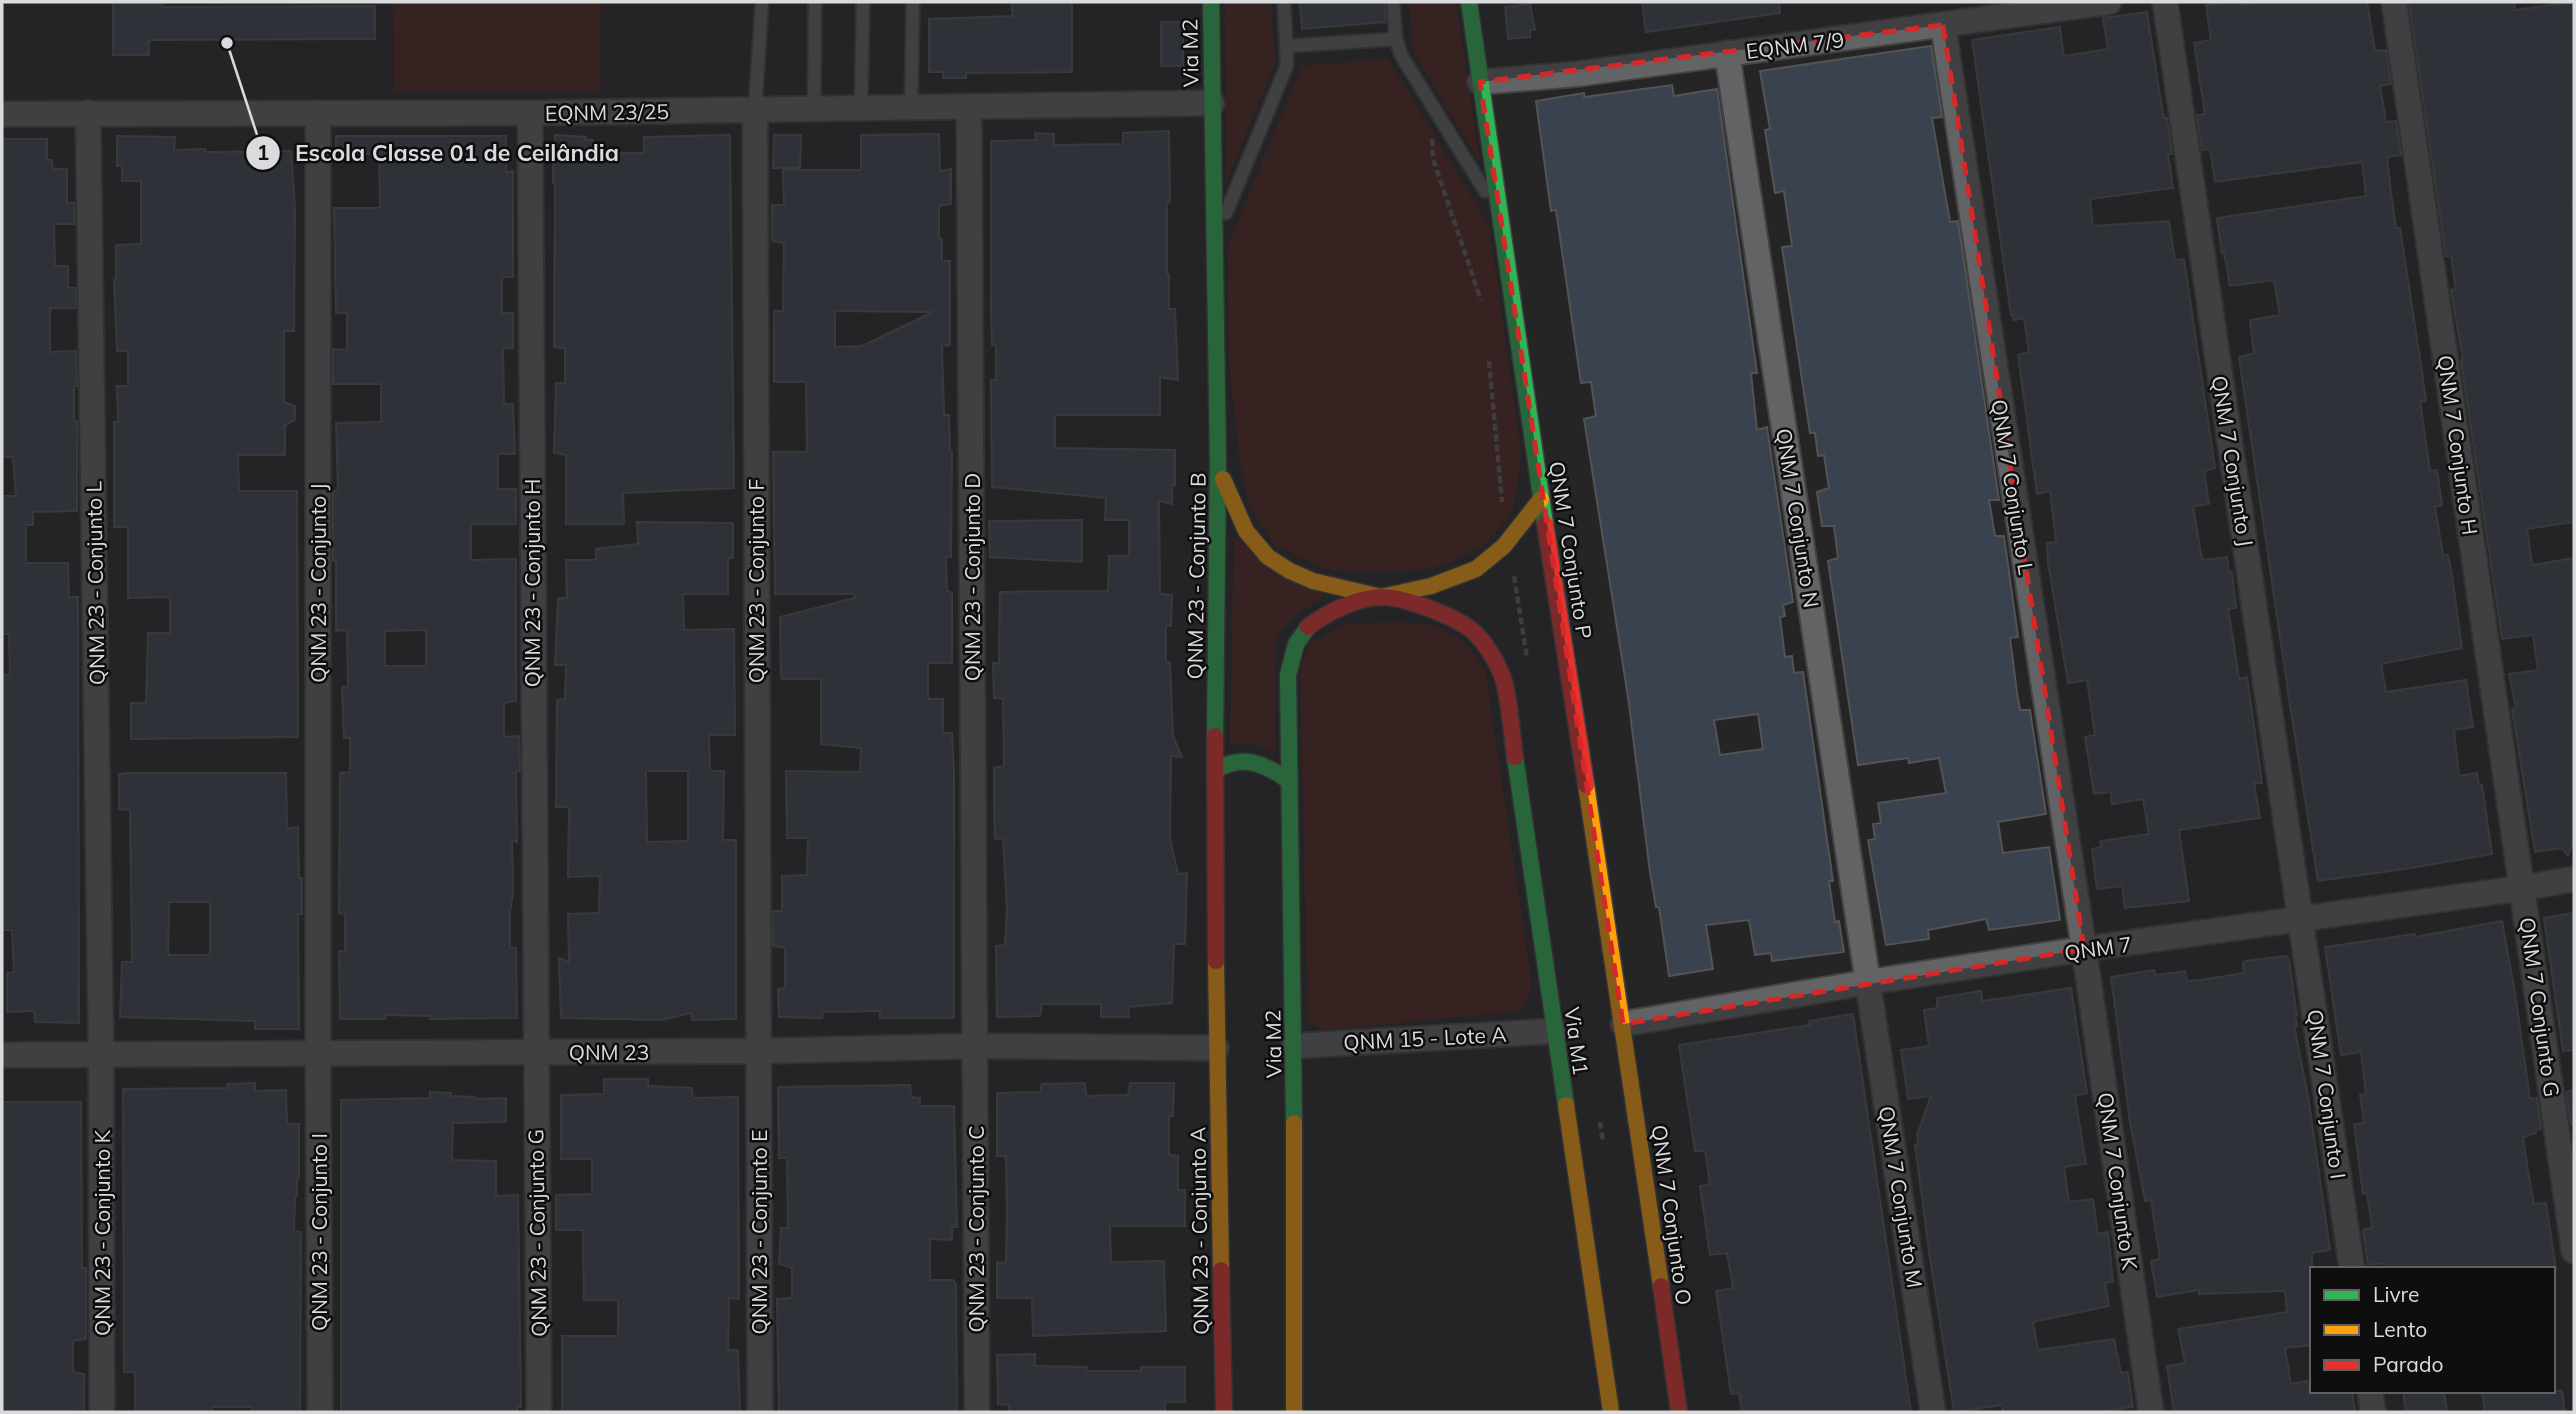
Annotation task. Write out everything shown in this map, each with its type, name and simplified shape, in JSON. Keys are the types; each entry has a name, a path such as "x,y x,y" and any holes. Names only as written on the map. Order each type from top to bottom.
{"main road":[{"name":"Via M2","path":"1211,2 1212,103"},
{"path":"1469,2 1480,82"},
{"name":"QNM 7 Conjunto P","path":"1480,82 1541,499 1623,1024"},
{"name":"QNM 23 - Conjunto B","path":"1212,103 1218,463 1216,1048"},
{"path":"1218,463 1235,513 1249,537 1267,557 1292,572 1324,585 1383,597"},
{"name":"Via M2","path":"1294,1412 1294,1046 1287,675 1292,653 1302,633 1320,618 1344,607 1453,580 1476,569 1508,544 1541,499"},
{"name":"Via M1","path":"1383,597 1431,610 1472,630 1490,651 1503,676 1611,1412"},
{"path":"1215,771 1233,760 1249,761 1267,765 1289,781"},
{"name":"QNM 7 Conjunto O","path":"1623,1024 1679,1412"},
{"name":"QNM 23 - Conjunto A","path":"1216,1048 1224,1412"}],"street":[{"name":"EQNM 7/9","path":"1480,82 1577,74 2109,2"},
{"name":"QNM 7 Conjunto J","path":"2165,2 2302,919"},
{"name":"QNM 7 Conjunto H","path":"2394,2 2523,888"},
{"name":"QNM 7 Conjunto L","path":"1943,25 2084,949"},
{"name":"QNM 7 Conjunto N","path":"1727,53 1869,982"},
{"name":"EQNM 23/25","path":"2,114 530,113 1212,103"},
{"name":"QNM 23 - Conjunto D","path":"969,108 975,1046"},
{"name":"QNM 23 - Conjunto F","path":"755,110 758,1051"},
{"name":"QNM 23 - Conjunto L","path":"88,113 101,1054"},
{"name":"QNM 23 - Conjunto J","path":"318,113 318,1053"},
{"name":"QNM 23 - Conjunto H","path":"530,113 535,1053"},
{"name":"QNM 7","path":"1623,1024 2084,949 2574,879"},
{"name":"QNM 7 Conjunto G","path":"2523,888 2574,1251"},
{"name":"QNM 7 Conjunto I","path":"2302,919 2352,1267"},
{"name":"QNM 7 Conjunto K","path":"2084,949 2151,1412"},
{"name":"QNM 7 Conjunto M","path":"1869,982 1933,1412"},
{"name":"QNM 15 - Lote A","path":"1294,1046 1555,1031"},
{"name":"QNM 23","path":"2,1055 758,1051 975,1046 1216,1048"},
{"name":"QNM 23 - Conjunto C","path":"975,1046 977,1412"},
{"name":"QNM 23 - Conjunto E","path":"758,1051 760,1412"},
{"name":"QNM 23 - Conjunto I","path":"318,1053 320,1412"},
{"name":"QNM 23 - Conjunto G","path":"535,1053 539,1412"},
{"name":"QNM 23 - Conjunto K","path":"101,1054 102,1412"},
{"path":"2370,1393 2373,1412"}],"lane":[{"path":"755,110 762,2"},
{"path":"814,110 815,2"},
{"path":"861,109 863,2"},
{"path":"911,108 913,2"},
{"path":"1214,242 1287,65 1284,2"},
{"path":"1393,2 1396,39 1401,55 1502,218"},
{"path":"1287,46 1396,39"}],"highlighted area":[{"path":"1943,25 2084,949 1623,1024 1480,82"}],"shaded area":[{"path":"393,2 601,2 599,92 394,91"},
{"path":"1225,2 1271,2 1275,63 1226,183"},
{"path":"1409,2 1456,2 1480,162 1413,52"},
{"path":"1388,59 1489,226 1521,451 1511,515 1481,548 1444,565 1420,570 1351,571 1324,568 1274,545 1250,505 1240,463 1229,359 1227,248 1302,66"},
{"path":"1234,538 1326,596 1291,620 1276,640 1275,754 1254,744 1230,744"},
{"path":"1342,624 1428,624 1461,638 1485,669 1531,979 1530,988 1527,1000 1518,1011 1324,1030 1308,1021 1300,670 1308,646"}],"building":[{"path":"113,2 162,2 162,7 375,6 375,39 149,40 149,55 113,55"},
{"path":"1011,2 1072,2 1072,72 966,73 966,78 943,78 943,72 929,72 929,19 1013,16"},
{"path":"1300,2 1384,2 1386,22 1302,29"},
{"path":"1642,2 1779,2 1780,13 1646,32"},
{"path":"2241,2 2241,5 2263,2 2367,2 2375,51 2386,50 2391,84 2380,86 2386,122 2396,121 2401,155 2387,157 2391,193 2396,228 2400,228 2421,365 2426,401 2420,401 2430,471 2437,470 2442,505 2435,507 2443,555 2448,555 2452,575 2462,648 2381,664 2386,692 2466,680 2473,727 2454,730 2459,776 2477,773 2479,785 2482,785 2492,854 2318,881 2239,357 2254,353 2250,320 2280,315 2274,280 2230,286 2217,218 2366,196 2362,162 2215,182 2210,149 2202,150 2197,115 2205,114 2194,43 2211,40 2206,5"},
{"path":"2409,2 2514,2 2515,10 2574,2 2574,522 2527,529 2532,565 2574,558 2574,839 2568,856 2562,848 2535,852 2509,674 2538,670 2533,635 2502,639 2451,290 2456,289 2451,256 2446,256"},
{"path":"1530,4 1535,30 1530,30 1530,37 1508,39 1505,7"},
{"path":"2147,12 2164,118 2167,118 2173,188 2090,199 2093,226 2169,221 2175,260 2184,259 2215,468 2204,471 2209,504 2193,506 2202,560 2227,557 2229,572 2232,572 2236,608 2228,609 2239,679 2247,677 2262,783 2254,783 2260,818 2179,830 2189,901 2125,908 2122,886 2097,889 2092,849 2101,847 2100,841 2149,834 2143,799 2112,804 2111,792 2094,794 2085,737 2095,735 2087,680 2068,683 2048,563 2047,543 2056,542 2050,491 2037,494 2018,355 2029,352 2024,318 2014,320 2011,315 1972,40 2060,27 2064,56 2108,49 2103,18"},
{"path":"1161,22 1183,22 1183,66 1161,66"},
{"path":"1931,46 1942,117 1932,118 1950,222 1958,221 1999,500 1989,500 1995,536 2004,536 2018,637 2010,638 2017,693 2020,710 2030,710 2046,814 1998,822 2003,853 2049,847 2060,920 1989,930 1986,919 1928,930 1929,939 1886,945 1868,840 1875,839 1873,824 1881,823 1878,803 1946,793 1939,758 1909,763 1908,758 1858,765 1828,561 1838,558 1834,526 1822,526 1817,492 1829,488 1824,455 1818,456 1815,433 1810,433 1782,247 1792,246 1784,191 1775,193 1765,130 1770,129 1760,71"},
{"path":"1672,85 1674,96 1717,89 1757,373 1751,373 1757,430 1767,427 1793,602 1783,605 1785,616 1780,617 1785,657 1792,656 1794,673 1803,672 1833,881 1829,881 1835,922 1839,921 1844,952 1772,961 1771,953 1755,955 1749,920 1706,925 1713,969 1669,976 1659,907 1656,907 1650,872 1628,697 1584,419 1596,416 1591,382 1581,383 1556,210 1551,211 1536,101 1584,93 1584,97","holes":["1758,714 1763,749 1720,755 1714,720"]},
{"path":"1169,131 1167,274 1169,309 1175,309 1178,380 1160,377 1160,415 1055,415 1055,448 1175,450 1172,504 1159,501 1160,594 1172,595 1171,626 1166,626 1166,662 1170,662 1173,736 1182,757 1171,756 1170,838 1178,874 1187,873 1185,944 1174,944 1172,1003 1128,1007 1129,1017 1101,1017 1101,1004 1042,1004 1040,1016 997,1017 996,946 1005,945 1007,910 1003,838 995,839 994,804 994,768 1004,766 1003,699 994,698 993,663 999,663 1000,592 1108,591 1109,556 1129,556 1129,520 1105,520 1106,498 992,487 991,380 996,380 996,345 992,345 991,310 991,141 1036,140 1035,133 1054,134 1054,145 1123,144 1123,133"},
{"path":"939,134 940,171 951,169 951,204 939,206 939,239 942,239 942,261 950,261 950,345 942,346 944,415 949,415 952,451 951,557 946,557 947,591 952,593 952,663 928,663 928,699 943,699 943,733 952,733 954,1018 880,1018 880,1011 823,1012 822,1018 779,1017 778,989 785,988 785,948 773,946 773,911 782,911 782,876 807,875 808,838 787,838 786,771 860,772 861,748 821,744 821,679 782,679 781,674 780,617 855,598 854,594 775,594 773,452 807,452 806,382 774,382 774,311 783,311 784,243 772,241 772,205 784,205 783,170 861,170 861,135","holes":["835,311 933,312 862,346 835,347"]},
{"path":"555,135 586,137 586,140 593,140 593,146 599,146 599,153 644,153 644,137 730,135 734,488 623,493 624,524 566,524 566,455 554,453 556,383 565,383 565,348 554,347"},
{"path":"774,135 801,135 800,168 773,168"},
{"path":"117,136 175,137 174,150 291,151 295,209 294,331 284,331 284,402 295,406 295,420 285,425 285,455 238,455 239,491 297,491 298,737 131,739 131,703 146,703 148,633 170,633 170,597 128,598 128,527 114,527 114,422 118,422 117,386 128,386 128,351 117,351 114,280 116,245 141,244 141,181 122,181 122,166 117,166"},
{"path":"336,136 506,136 506,172 513,171 513,277 502,277 502,313 513,313 513,348 503,348 504,404 513,404 515,454 498,454 498,489 516,489 516,524 471,524 471,560 516,559 516,701 504,703 504,737 519,736 520,771 516,772 517,842 512,840 513,892 510,912 510,948 516,948 517,1018 430,1019 430,1016 386,1015 385,1019 340,1019 339,951 345,952 345,914 339,913 340,773 350,772 350,738 344,738 342,687 348,687 347,630 336,631 333,491 338,491 336,423 381,422 381,384 333,384 333,349 347,350 347,313 336,313 334,208 380,208 379,154 336,154","holes":["426,630 426,666 385,666 385,631"]},
{"path":"2,139 47,139 47,160 52,160 53,169 67,169 67,203 74,203 75,224 54,224 55,266 68,266 68,288 76,288 76,308 50,308 50,352 76,351 74,421 77,421 77,511 33,512 33,525 26,525 26,563 68,563 69,597 78,597 79,1023 35,1022 34,1011 7,1012 7,973 14,972 12,930 2,930 2,675 10,675 9,634 2,634 2,496 16,496 13,457 2,457"},
{"path":"1082,520 1082,562 990,557 989,521"},
{"path":"637,522 733,523 733,558 728,558 728,594 683,594 684,630 734,629 735,735 709,735 710,771 724,771 723,840 736,840 736,1019 692,1020 691,1013 662,1020 561,1018 559,958 569,962 568,914 599,913 600,876 568,877 569,807 556,807 557,700 565,699 566,665 555,665 558,598 567,598 566,560 596,560 596,549 638,544","holes":["646,771 688,771 688,841 647,842"]},
{"path":"286,773 287,829 298,827 299,878 302,878 302,914 298,914 299,1029 255,1029 255,1021 120,1017 122,962 132,962 130,810 119,809 119,774","holes":["169,902 210,902 210,955 168,955"]},
{"path":"2574,913 2574,1050 2563,1051 2544,918"},
{"path":"2502,921 2530,1099 2537,1098 2541,1129 2523,1137 2528,1171 2534,1204 2546,1203 2556,1269 2385,1267 2384,1263 2368,1265 2363,1230 2372,1228 2367,1193 2363,1194 2354,1124 2364,1123 2360,1095 2366,1094 2361,1052 2341,1055 2325,947 2415,934 2415,937"},
{"path":"2286,956 2289,960 2297,1015 2297,1026 2294,1026 2308,1096 2330,1250 2312,1253 2310,1345 2285,1348 2291,1384 2307,1381 2310,1393 2352,1393 2355,1412 2174,1412 2167,1366 2185,1363 2178,1329 2287,1312 2285,1291 2199,1294 2199,1290 2157,1297 2151,1261 2160,1259 2151,1200 2145,1201 2130,1122 2111,977 2154,970 2155,975 2185,971 2187,981 2201,980 2244,973 2243,963"},
{"path":"2071,988 2087,1093 2075,1096 2086,1164 2064,1167 2069,1202 2093,1199 2098,1234 2108,1232 2113,1282 2105,1283 2109,1306 2033,1322 2038,1350 2114,1339 2121,1373 2128,1372 2133,1407 2096,1412 2003,1412 2002,1405 1954,1412 1915,1145 1918,1145 1917,1135 1931,1096 1908,1099 1901,1050 1929,1046 1924,1010 1937,1008 1937,998 1981,991 1982,1001"},
{"path":"1853,1014 1911,1412 1742,1412 1739,1393 1731,1394 1716,1291 1733,1288 1727,1253 1710,1255 1700,1186 1710,1184 1705,1151 1695,1151 1679,1045 1810,1025 1809,1021"},
{"path":"604,1079 648,1079 648,1086 692,1088 693,1098 738,1097 739,1299 729,1298 728,1350 738,1350 740,1412 562,1412 562,1336 618,1336 618,1300 584,1300 583,1230 556,1230 556,1195 592,1194 592,1159 561,1159 561,1095 604,1094"},
{"path":"255,1083 255,1091 286,1090 287,1124 299,1124 299,1178 295,1196 294,1232 301,1232 300,1412 252,1412 252,1407 212,1407 212,1412 135,1412 135,1372 124,1372 123,1089 228,1088 227,1084"},
{"path":"1085,1083 1086,1096 1128,1095 1130,1083 1174,1083 1173,1116 1169,1116 1169,1155 1178,1156 1178,1190 1185,1190 1185,1226 1110,1226 1111,1262 1164,1261 1166,1331 1033,1336 1032,1298 997,1298 997,1262 1006,1263 1007,1213 1006,1156 997,1156 997,1093 1040,1092 1042,1084"},
{"path":"910,1085 911,1097 920,1098 920,1106 954,1106 957,1227 952,1227 952,1240 930,1239 930,1280 953,1280 956,1284 957,1412 779,1412 777,1299 792,1298 792,1268 779,1264 781,1228 788,1228 787,1158 779,1158 778,1087"},
{"path":"2574,1090 2574,1123 2571,1124 2566,1092"},
{"path":"430,1092 451,1093 451,1096 474,1099 506,1098 506,1122 453,1123 452,1160 496,1161 496,1196 518,1195 521,1407 517,1407 517,1412 341,1412 341,1100 430,1098"},
{"path":"2,1102 81,1102 82,1268 86,1268 86,1339 73,1341 73,1372 84,1374 84,1409 77,1408 77,1412 2,1412"},
{"path":"1035,1354 1035,1366 1087,1367 1086,1371 1141,1371 1141,1367 1185,1367 1185,1402 1165,1402 1165,1412 1009,1412 1009,1405 998,1404 997,1355"},
{"path":"2562,1391 2565,1412 2485,1412 2482,1393"},
{"path":"2403,1393 2444,1393 2447,1412 2406,1412"}],"traffic: fast":[{"path":"1211,2 1218,463 1215,736"},
{"path":"1469,2 1545,524"},
{"path":"1294,1123 1288,675 1296,644 1308,627"},
{"path":"1515,757 1566,1105"},
{"path":"1215,771 1234,763 1253,763 1289,781"}],"traffic: slow":[{"path":"1223,479 1246,531 1268,557 1313,581 1381,597 1431,586 1476,569 1504,546 1541,499"},
{"path":"1586,785 1661,1286"},
{"path":"1216,961 1221,1270"},
{"path":"1566,1105 1611,1412"},
{"path":"1294,1123 1294,1412"}],"traffic: jam":[{"path":"1545,524 1586,785"},
{"path":"1308,627 1343,607 1381,597 1417,604 1467,627 1475,633 1493,657 1504,681 1515,757"},
{"path":"1215,736 1216,961"},
{"path":"1221,1270 1224,1412"},
{"path":"1661,1286 1679,1412"}],"place":[{"name":"Escola Classe 01 de Ceilândia","path":"227,43"}]}
